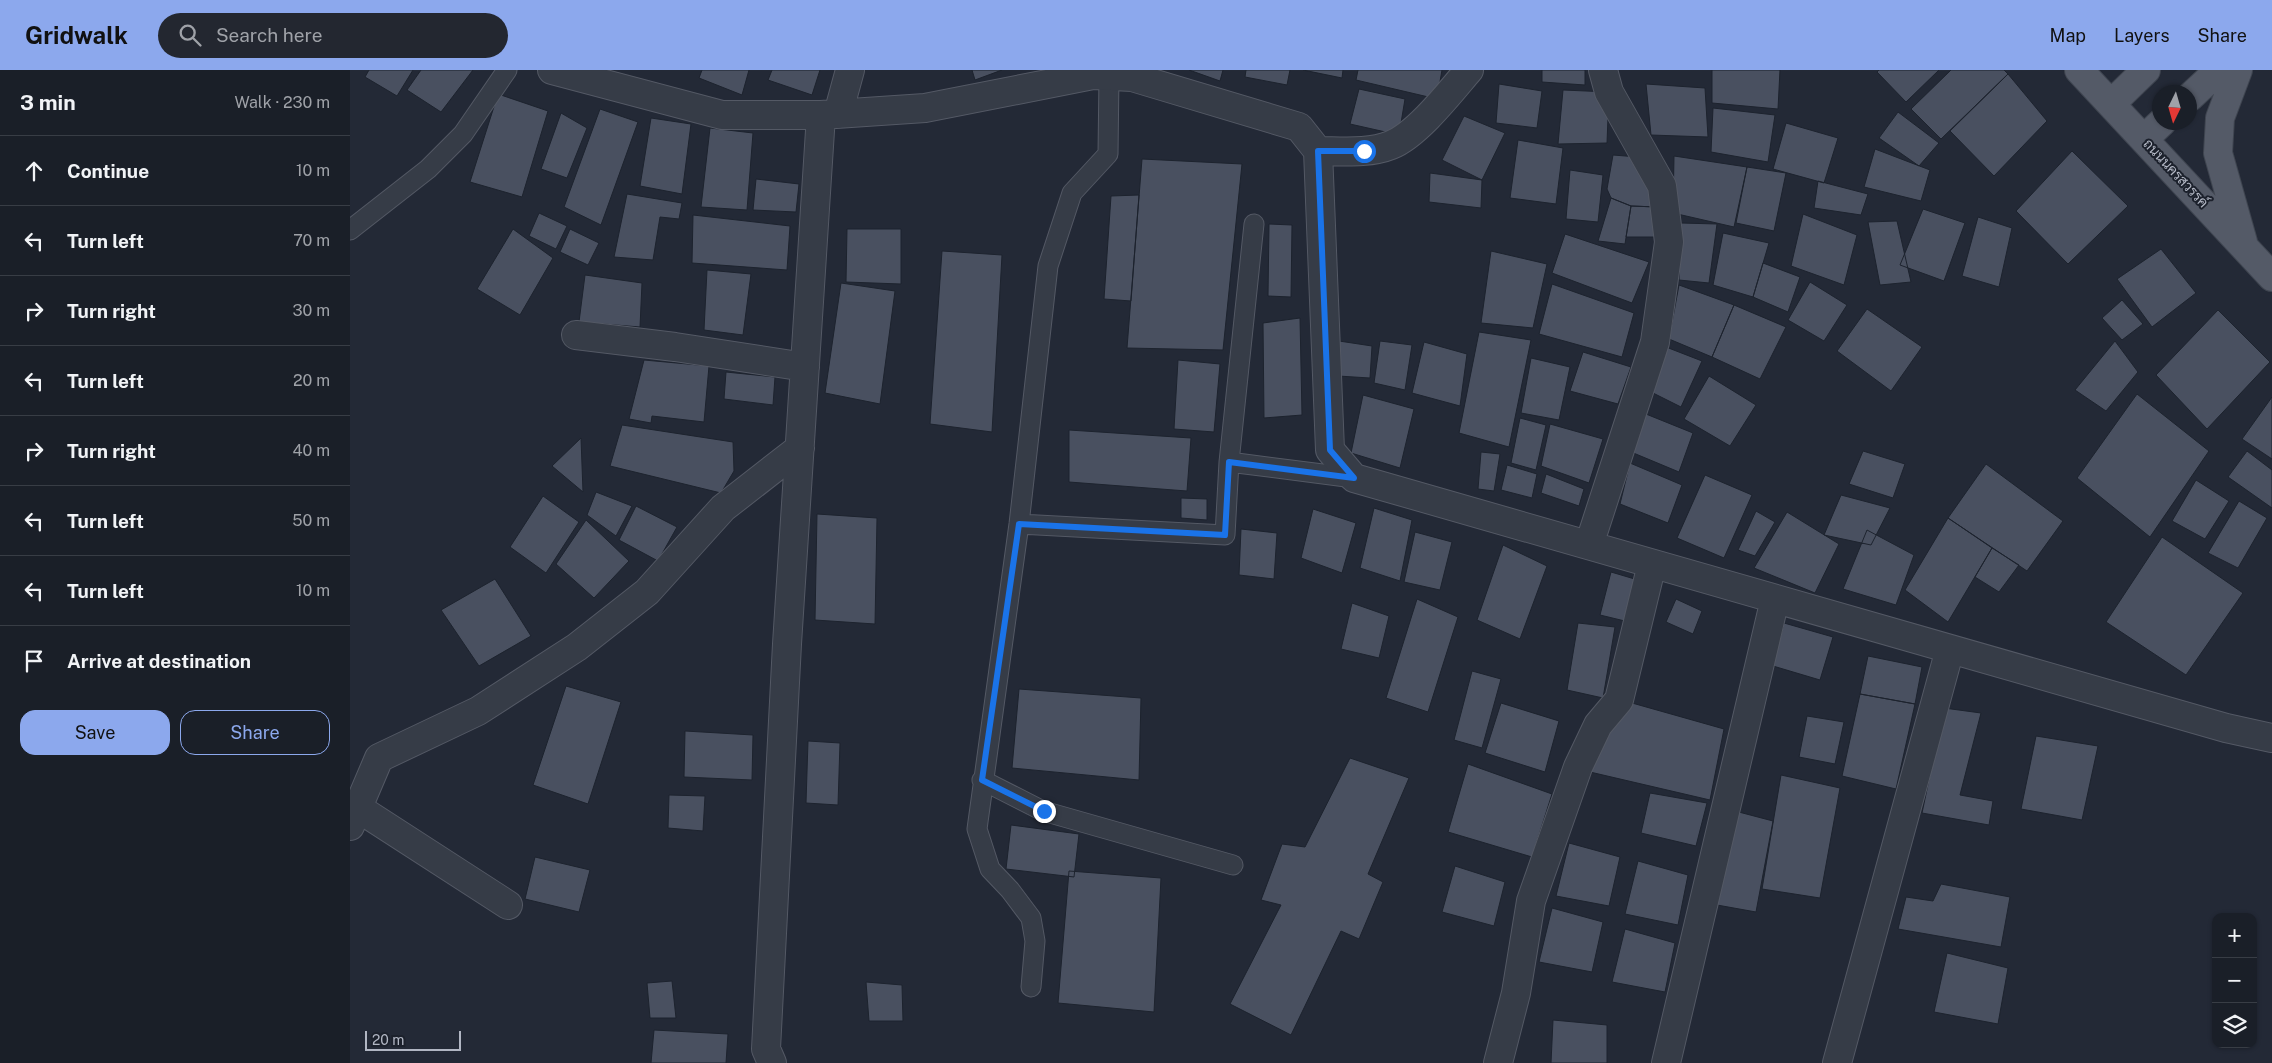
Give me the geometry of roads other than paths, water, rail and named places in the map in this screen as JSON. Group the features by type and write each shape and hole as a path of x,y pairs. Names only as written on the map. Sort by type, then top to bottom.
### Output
{"main road":[{"name":"ถนนนครสวรรค์","path":"2079,70 2111,104 2153,131 2272,277"},
{"path":"2111,104 2146,70"},
{"path":"2197,90 2219,70"},
{"path":"2238,70 2220,118 2218,153 2244,245"}],"street":[{"path":"552,70 722,115 829,114 925,108 1112,74 1299,127 1318,151 1330,450 1354,478 2226,728 2272,738"},
{"path":"772,1063 766,1050 805,367 829,114 850,70"},
{"path":"1318,151 1364,151 1392,145 1417,128 1469,70"},
{"path":"1589,545 1655,342 1669,242 1662,186 1609,92 1603,70"},
{"path":"576,335 675,346 805,367"},
{"path":"508,905 354,817 378,758 478,711 577,647 647,592 723,508 800,448"},
{"path":"1498,1063 1516,993 1531,901 1578,768 1598,726 1619,700 1652,564"},
{"path":"1666,1063 1775,599"},
{"path":"1837,1063 1950,649"}],"lane":[{"path":"350,230 428,169 463,134 507,70"},
{"path":"1031,987 1035,941 1031,918 1020,901 990,869 977,829 982,780 1019,524 1048,266 1072,193 1108,154 1112,74"},
{"path":"1019,524 1225,535 1229,462 1254,224"},
{"path":"1229,462 1354,478"},
{"path":"982,780 1044,811 1233,864"}]}
